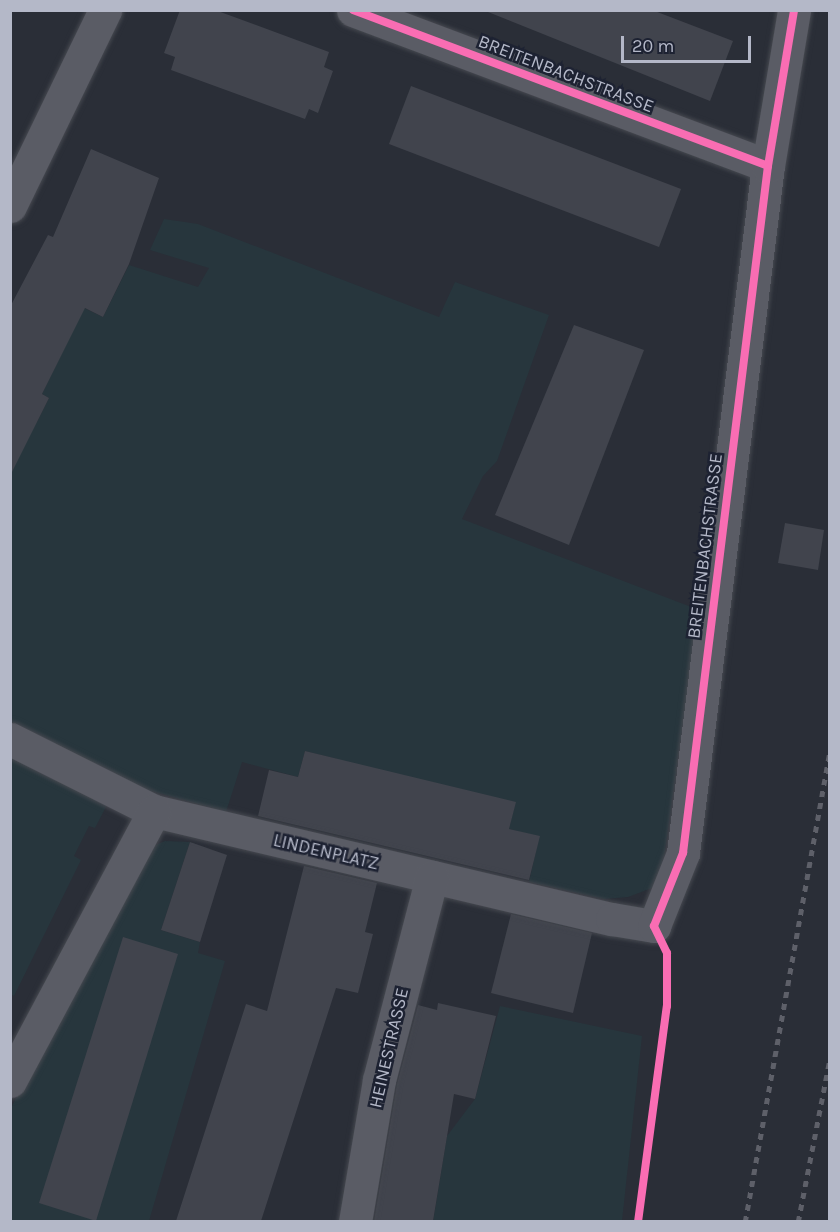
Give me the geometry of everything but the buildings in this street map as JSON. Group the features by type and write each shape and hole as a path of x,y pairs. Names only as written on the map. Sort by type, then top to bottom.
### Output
{"street":[{"path":"10,206 105,10"},
{"name":"BREITENBACHSTRASSE","path":"353,10 768,166"},
{"name":"BREITENBACHSTRASSE","path":"654,926 683,853 768,166 794,10"},
{"name":"LINDENPLATZ","path":"10,739 154,811 432,877 654,926"},
{"path":"10,1081 154,811"},
{"name":"HEINESTRASSE","path":"355,1221 379,1080 432,877"}],"shaded area":[{"path":"164,219 198,224 439,317 455,282 549,315 497,461 483,476 462,519 699,610 662,872 652,888 628,897 604,899 529,882 539,837 509,829 515,803 393,773 331,785 337,759 305,751 298,777 242,762 226,812 141,788 11,722 11,426 37,422 49,398 42,394 84,308 103,317 129,265 198,287 209,268 150,250"},
{"path":"10,755 108,803 95,828 89,826 74,856 81,860 14,996 10,994"},
{"path":"165,841 190,842 161,930 200,942 198,953 225,961 149,1221 11,1221 10,1110 141,851"},
{"path":"500,1006 642,1036 622,1221 433,1222 447,1136 475,1099"}],"railway":[{"path":"745,1222 830,751"},
{"path":"798,1222 830,1058"}],"cycle path":[{"path":"353,10 768,166"},
{"path":"638,1222 667,1006 667,953 654,926 683,853 768,166 794,10"}]}
